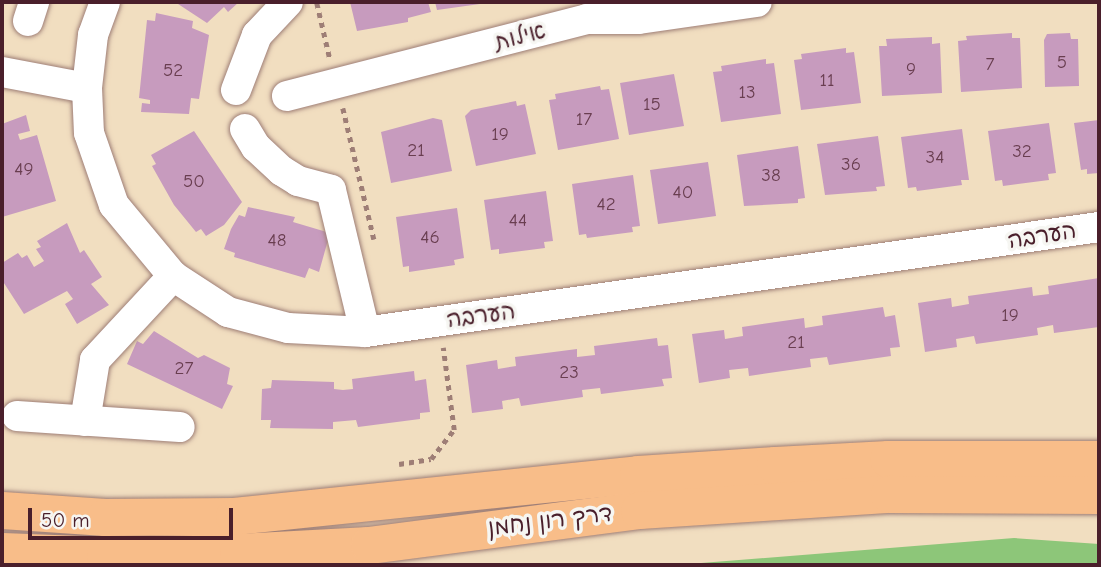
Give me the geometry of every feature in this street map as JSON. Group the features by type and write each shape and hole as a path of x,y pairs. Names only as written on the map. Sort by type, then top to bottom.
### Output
{"main road":[{"name":"דרך רון נחמן","path":"2,510 105,517 234,516 761,466 915,458 1099,460"},
{"name":"דרך רון נחמן","path":"2,551 111,560 369,545 639,510 877,495 1099,495"}],"street":[{"name":"הערבה","path":"105,2 93,35 87,88 89,133 114,205 173,276 228,312 288,328 365,332 1099,227"},
{"path":"236,90 257,35 282,13 288,2"},
{"name":"אילות","path":"287,96 587,19 639,19 757,2"},
{"path":"2,72 87,88"},
{"path":"245,128 256,147 282,171 298,181 331,190 365,332"},
{"path":"85,421 95,360 173,276"},
{"path":"17,416 180,427"}],"path":[{"path":"317,2 337,85"},
{"path":"351,139 364,189"},
{"path":"400,473 399,464 431,459 454,430 442,342"}],"green space":[{"path":"1014,538 1099,544 1099,565 676,565"}],"building":[{"path":"175,2 239,2 228,12 224,7 207,23"},
{"path":"350,2 428,2 431,12 408,18 408,22 357,31"},
{"path":"435,2 487,2 487,3 437,10"},
{"path":"156,13 193,21 192,28 209,35 199,99 191,98 189,114 141,112 142,103 150,104 150,100 139,98 147,20 155,21"},
{"path":"1012,33 1012,38 1020,38 1022,88 961,92 958,41 967,40 966,36"},
{"path":"1070,33 1071,39 1078,39 1079,86 1045,87 1044,40 1047,34"},
{"path":"932,37 932,44 940,43 942,93 882,96 879,46 887,46 886,39"},
{"path":"846,48 846,53 854,52 861,103 801,110 794,60 802,59 801,54"},
{"path":"766,59 766,64 774,63 781,114 721,122 713,72 722,71 721,66"},
{"path":"674,74 684,126 629,135 620,83"},
{"path":"600,86 601,90 609,89 619,139 558,150 549,100 556,99 555,94"},
{"path":"516,101 517,106 525,104 536,154 476,166 465,116 471,110"},
{"path":"26,115 30,131 18,134 20,140 37,135 56,201 2,217 2,124"},
{"path":"433,118 442,120 452,171 391,183 381,132"},
{"path":"1099,120 1099,173 1087,174 1087,169 1081,170 1074,123"},
{"path":"1049,123 1056,173 1048,174 1049,180 1003,186 1002,180 995,181 988,131"},
{"path":"962,129 969,180 961,180 962,185 917,191 916,187 908,188 901,137"},
{"path":"194,131 242,202 224,225 206,236 201,229 196,232 174,205 152,166 156,164 151,155"},
{"path":"878,136 885,186 876,187 877,191 825,195 817,144"},
{"path":"798,146 805,198 798,199 798,203 744,206 737,155"},
{"path":"708,162 716,216 658,224 650,170"},
{"path":"633,175 640,226 632,227 633,232 587,238 586,234 579,235 572,184"},
{"path":"546,191 553,241 544,242 545,248 499,254 499,249 491,250 484,200"},
{"path":"248,207 295,217 293,222 330,233 319,272 309,268 305,278 234,257 235,253 224,249 239,215 245,217"},
{"path":"457,208 464,258 454,260 455,265 409,272 409,266 403,267 396,217"},
{"path":"67,223 80,253 84,250 102,277 91,284 109,305 77,324 65,304 73,299 67,291 24,314 2,280 2,263 18,253 22,258 27,255 34,267 44,261 36,249 41,247 37,241"},
{"path":"1099,278 1099,327 1054,333 1053,325 1037,328 1038,335 976,344 974,336 956,339 957,347 925,352 918,303 951,298 952,307 969,304 968,296 1032,287 1033,296 1049,294 1048,286"},
{"path":"883,307 885,317 895,315 900,347 890,348 891,356 829,365 827,357 810,359 811,367 749,376 748,368 729,370 730,378 699,383 692,334 724,330 725,339 743,336 742,327 804,318 805,328 823,325 822,316"},
{"path":"154,331 198,358 204,355 230,368 227,384 233,386 222,409 127,364 137,341 143,344"},
{"path":"657,338 658,346 668,345 672,378 662,379 664,386 601,394 600,388 582,390 583,397 521,406 519,398 502,401 503,409 472,413 466,365 497,360 498,369 516,366 515,357 577,349 577,357 595,355 594,346"},
{"path":"414,371 415,381 426,379 430,412 420,413 420,419 358,427 356,420 333,422 333,429 270,428 271,420 261,420 262,389 271,388 272,380 334,382 334,389 343,390 353,389 352,379"}]}
